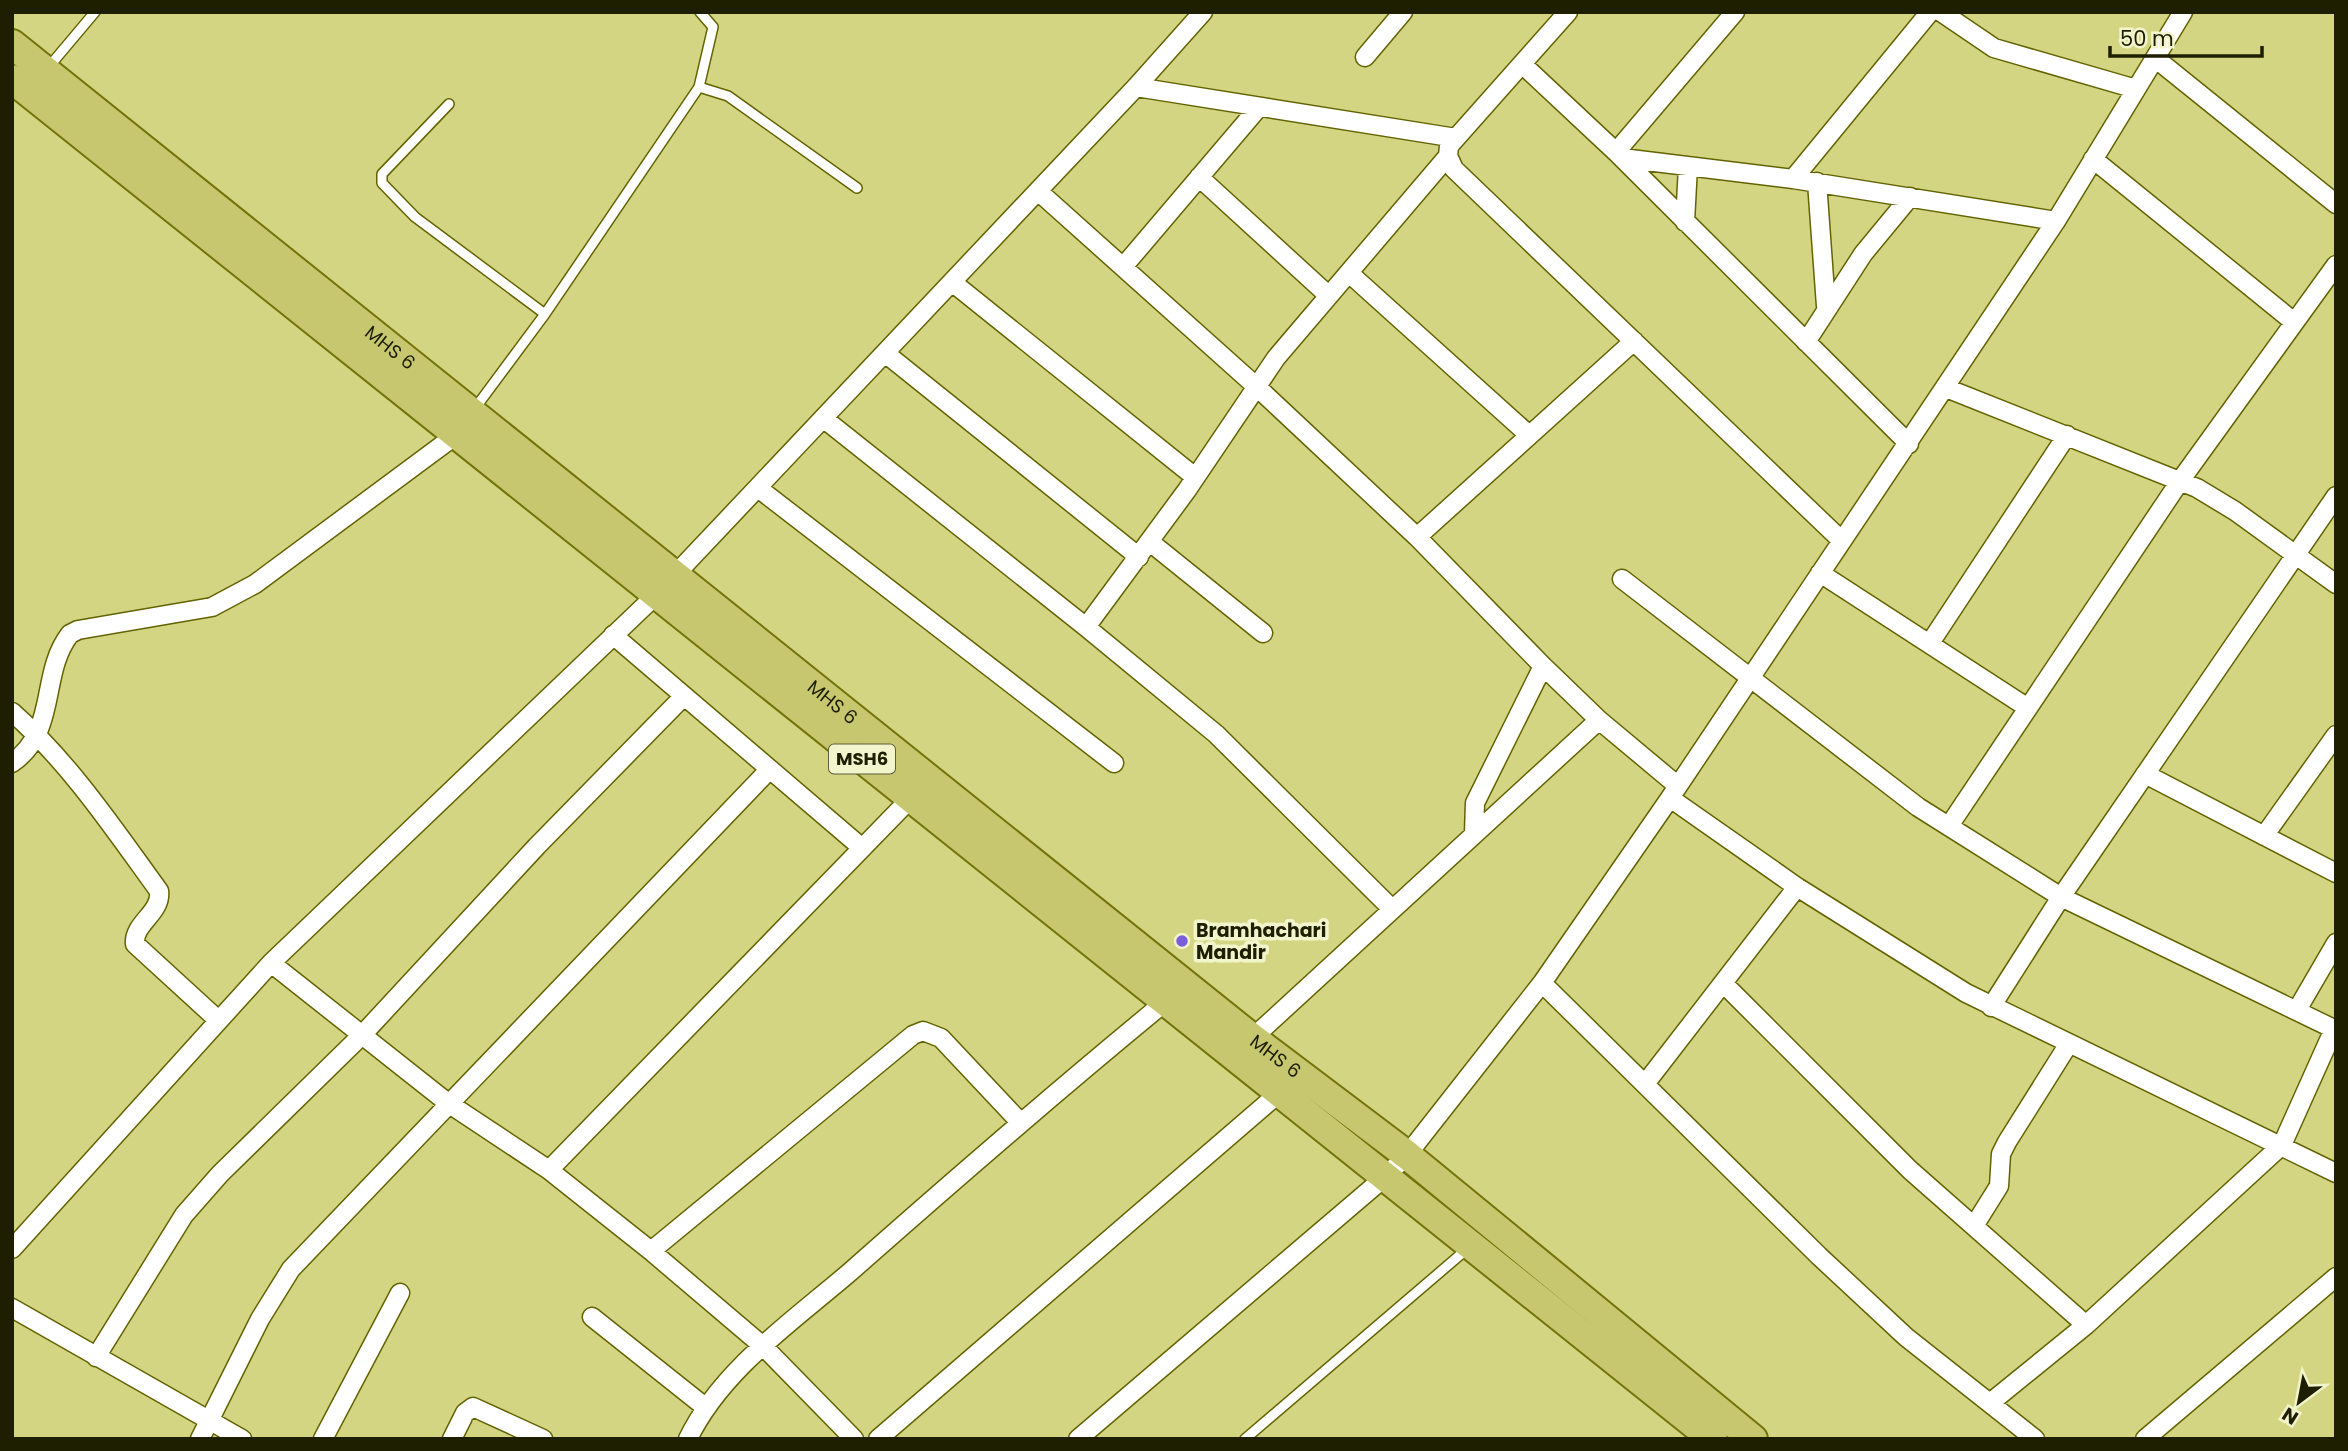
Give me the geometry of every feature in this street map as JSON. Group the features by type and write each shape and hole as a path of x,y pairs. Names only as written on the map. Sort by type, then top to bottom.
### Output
{"main road":[{"path":"12,44 29,80"},
{"name":"MSH6","path":"29,80 465,423 656,595 1165,1002 1243,1047 1279,1093 1713,1439"},
{"name":"MHS 6","path":"465,423 676,573 1243,1047 1407,1155 1753,1439"}],"street":[{"path":"12,1249 271,963 656,595 1136,87 1203,12"},
{"path":"1365,57 1404,12"},
{"path":"1086,627 1144,550 1258,388 1276,358 1448,156 1450,146 1456,138 1568,12"},
{"path":"1619,155 1735,12"},
{"path":"1793,179 1930,12"},
{"path":"1941,12 1994,48 2136,89"},
{"path":"1079,1439 1385,1177 1407,1155 1542,983 1946,388 2056,220 2183,12"},
{"path":"2155,58 2336,204"},
{"path":"1522,64 1619,155 1909,444"},
{"path":"1136,87 1456,138"},
{"path":"1123,267 1259,107"},
{"path":"1619,155 2056,220"},
{"path":"1448,156 1454,169 1842,541"},
{"path":"2093,159 2294,322"},
{"path":"1685,222 1688,166"},
{"path":"1199,177 1329,296"},
{"path":"1816,183 1826,306"},
{"path":"1038,191 1258,388 1417,537 1543,666 1674,792 1797,887 1991,1007 2336,1172"},
{"path":"1806,342 1826,306 1863,254 1910,197"},
{"path":"1949,826 2180,481 2336,265"},
{"path":"1349,273 1529,435"},
{"path":"952,282 1195,477"},
{"path":"1417,537 1633,341"},
{"path":"884,353 1144,550 1263,633"},
{"path":"1946,388 2180,481 2235,511 2336,584"},
{"path":"822,418 1086,627 1216,734 1391,908"},
{"path":"12,762 29,750 38,735 60,652 70,634 220,604 255,584 465,423"},
{"path":"1930,643 2067,435"},
{"path":"758,488 1114,763"},
{"path":"1991,1007 2061,897 2336,496"},
{"path":"1820,573 2028,708"},
{"path":"1622,579 1875,776 2061,897 2335,1030 2282,1145 2086,1325 1990,1403"},
{"path":"613,635 861,847"},
{"path":"1474,832 1475,803 1543,666"},
{"path":"96,1357 184,1215 220,1174 363,1034 537,846 684,696"},
{"path":"12,712 38,735 107,818 159,891 159,902 136,933 135,944 218,1020"},
{"path":"1243,1047 1391,908 1599,720"},
{"path":"2264,836 2336,734"},
{"path":"200,1439 260,1319 291,1269 770,769"},
{"path":"2145,774 2336,873"},
{"path":"549,1170 911,798"},
{"path":"1644,1084 1797,887"},
{"path":"2297,1010 2336,943"},
{"path":"271,963 448,1103 549,1170 651,1251 764,1348 854,1439"},
{"path":"1542,983 1906,1337 2035,1439"},
{"path":"1723,983 1910,1170 2086,1325"},
{"path":"688,1439 705,1407 764,1348 1020,1122 1165,1002"},
{"path":"651,1251 913,1035 923,1031 941,1038 1020,1122"},
{"path":"1974,1226 1999,1186 2001,1154 2007,1142 2068,1045"},
{"path":"878,1439 1279,1093"},
{"path":"2145,1439 2336,1277"},
{"path":"323,1439 400,1293"},
{"path":"13,1312 242,1439"},
{"path":"592,1317 705,1407"},
{"path":"452,1439 465,1413 473,1407 543,1439"}],"lane":[{"path":"29,80 95,12"},
{"path":"465,423 545,314 699,87 713,27 700,12"},
{"path":"699,87 728,96 857,188"},
{"path":"449,104 382,174 382,183 415,217 545,314"},
{"path":"1245,1439 1471,1245"}],"place":[{"name":"Bramhachari Mandir","path":"1182,941"}]}
